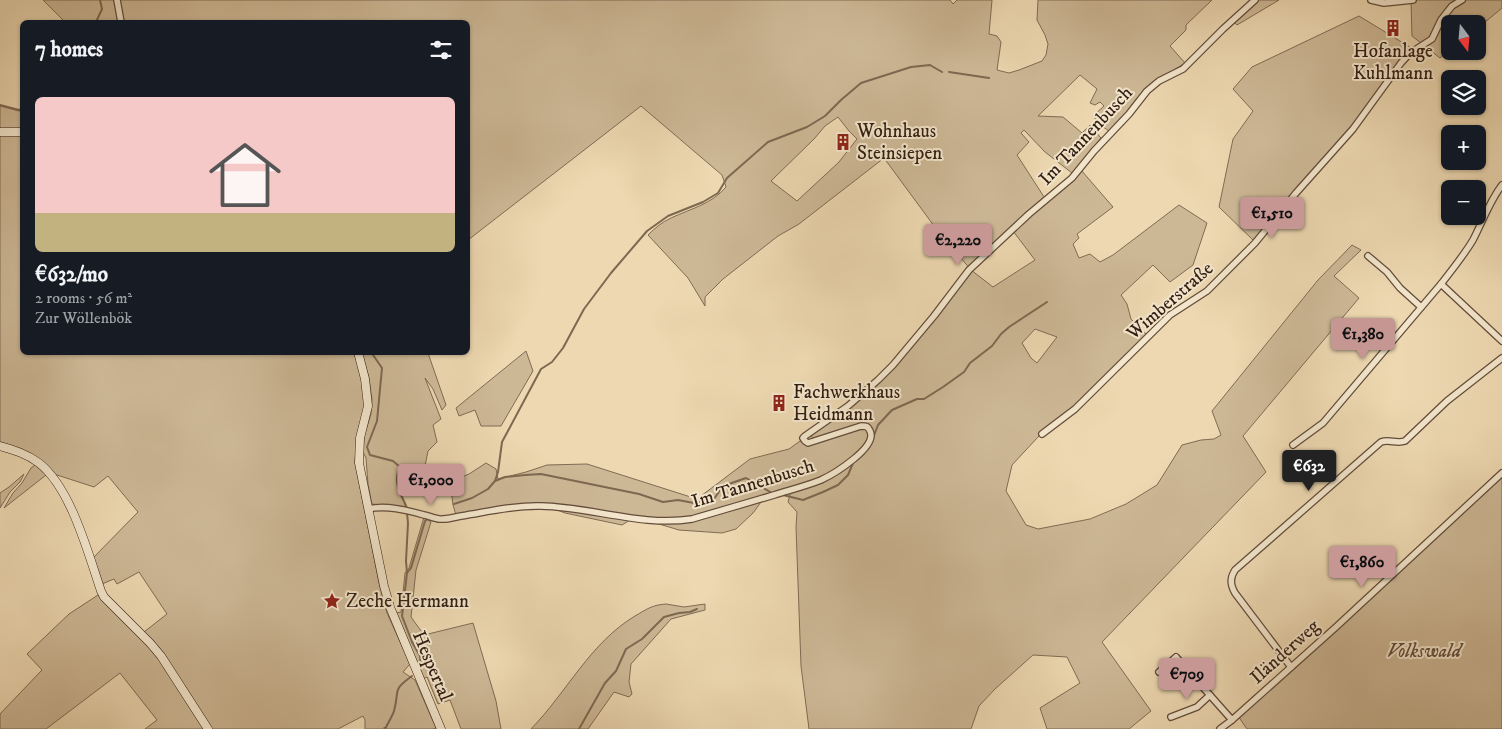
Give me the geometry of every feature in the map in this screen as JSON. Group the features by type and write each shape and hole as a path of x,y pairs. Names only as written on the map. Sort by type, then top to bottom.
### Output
{"main road":[{"path":"0,132 20,132"},
{"name":"Hespertal","path":"359,355 368,395 368,406 359,449 361,476 384,586 390,607 440,729"},
{"path":"0,446 26,455 40,464 50,474 70,509 104,597 161,656 208,729"}],"street":[{"path":"117,0 121,20"},
{"name":"Im Tannenbusch","path":"368,509 388,508 442,520 520,507 542,506 650,520 682,521 800,487 831,475 858,456 868,445 871,434 870,429 866,426 861,426 808,443 805,441 805,436 848,406 878,380 934,316 968,270 1029,214 1072,178 1094,150 1158,81 1183,69 1222,29 1255,0"},
{"path":"1371,0 1384,3 1413,0"},
{"name":"Wimberstraße","path":"1042,434 1075,409 1170,315 1208,291 1255,242 1353,129 1401,63 1432,39 1441,20 1452,6 1462,0"},
{"path":"1293,445 1323,423 1441,284 1473,239 1494,195 1502,185"},
{"path":"1368,256 1387,272 1400,288 1421,307"},
{"path":"1441,284 1502,341"},
{"path":"1291,667 1235,593 1231,576 1235,570 1382,442 1386,440 1405,441 1447,401 1502,358"},
{"name":"Iländerweg","path":"1220,729 1291,667 1502,473"},
{"path":"1159,672 1176,656 1232,720"},
{"path":"1171,717 1197,707 1210,695"}],"green space":[{"path":"43,0 950,0 953,4 957,0 992,0 989,34 997,36 1001,42 997,70 1009,73 1042,61 1046,55 1048,44 1037,20 1038,0 1212,0 1186,25 1186,30 1170,46 1185,63 1153,83 1137,98 1109,131 1098,122 1094,115 1104,106 1100,102 1095,105 1090,103 1097,89 1080,75 1038,116 1063,117 1082,133 1090,125 1101,138 1072,173 1045,152 1024,130 1021,133 1029,142 1017,155 1046,200 1081,170 1113,207 1077,234 1079,238 1073,244 1079,258 1090,254 1100,262 1113,255 1179,205 1207,223 1193,265 1170,282 1153,265 1121,295 1127,304 1131,319 1147,335 1074,407 1039,436 1012,465 1006,491 1026,525 1038,529 1090,519 1126,504 1157,485 1182,445 1214,439 1221,435 1212,411 1318,280 1352,245 1361,250 1334,276 1359,298 1243,436 1266,472 1102,642 1151,711 1129,729 1047,729 1040,708 1080,683 1067,657 1033,655 979,706 971,729 809,729 801,666 797,512 788,502 791,491 829,477 869,446 874,433 872,428 867,425 814,440 811,436 874,386 971,270 937,230 884,158 799,224 778,236 723,279 705,297 705,306 688,278 648,235 659,225 714,198 726,187 722,175 641,106 470,238 470,20 63,20","holes":["838,117 857,139 839,162 797,201 771,181 825,126","1013,231 1035,260 993,287 971,270","1035,329 1057,337 1037,363 1031,358 1022,343"]},
{"path":"1256,0 1279,0 1237,25 1233,21"},
{"path":"1411,0 1502,0 1502,8 1486,21 1486,15 1441,15 1440,58 1412,36"},
{"path":"1359,16 1413,49 1352,128 1254,241 1219,207 1233,139 1253,111 1233,89 1252,67"},
{"path":"0,106 20,111 20,129 0,130"},
{"path":"0,132 20,132 20,355 355,355 365,396 364,415 358,431 355,462 379,583 387,613 410,664 403,672 415,680 436,728 386,729 384,727 384,729 365,729 363,716 338,729 145,729 157,720 120,673 46,729 0,729 0,714 42,670 27,654 69,614 98,595 105,603 144,632 167,614 139,572 117,584 114,579 102,584 93,558 138,512 108,476 94,487 54,474 40,461 22,449 0,442"},
{"path":"526,351 533,371 501,426 481,426 475,410 459,416 456,408"},
{"path":"363,355 429,355 446,405 442,410 433,389 425,378 441,419 433,425 437,442 428,451 422,481 399,489 406,508 372,504 366,458 363,452 364,437 371,414 372,400 369,378"},
{"path":"862,427 868,430 869,436 857,455 831,474 761,502 753,513 736,529 722,533 679,530 649,521 630,520 622,525 565,513 540,503 456,515 453,505 450,482 469,474 486,463 496,469 498,479 547,465 587,464 697,499 750,459 789,449 800,441 807,444"},
{"path":"35,465 46,475 4,508 31,468"},
{"path":"24,474 20,482 10,492 0,508 0,493"},
{"name":"Volkswald","path":"1502,474 1502,729 1247,729 1238,716"},
{"path":"424,517 431,522 416,570 411,617 424,635 473,623 496,701 501,729 461,729 450,700 438,704 427,677 423,679 396,613 401,612 405,573 409,568"},
{"path":"666,604 684,607 705,604 705,610 671,619 631,664 629,682 632,694 629,697 614,692 588,729 531,729 592,654 619,627 653,606"}],"waterway":[{"path":"97,20 102,9 100,0"},
{"path":"495,481 502,442 541,369 552,362 563,348 584,309 611,273 647,231 668,216 703,202 718,193 727,178 768,142 807,127 825,116 861,83 911,67 930,65 942,72"},
{"path":"949,72 989,78"},
{"path":"0,105 20,110"},
{"path":"873,438 878,425 892,410 917,399 924,399 943,387 964,372 970,363 992,346 1009,327 1047,302"},
{"path":"373,355 382,368 377,421 367,447 370,455 393,461 400,467 397,483 407,508"},
{"path":"783,495 803,500 823,492 838,485 848,475 853,463"},
{"path":"454,504 472,498 488,489 495,481 505,477 541,474 639,494 663,502 678,500 694,503 714,499 723,486 746,478 772,493"},
{"path":"407,513 407,573 402,616 412,642 420,656 421,668"},
{"path":"407,573 411,568 425,521 428,519 439,522"},
{"path":"579,729 605,683 616,671 626,649 642,639 664,617 697,609"},
{"path":"385,729 394,711 397,691 412,676"}],"place":[{"name":"Hofanlage Kuhlmann","path":"1393,28"},
{"name":"Wohnhaus Steinsiepen","path":"843,142"},
{"name":"Fachwerkhaus Heidmann","path":"779,403"},
{"name":"Zeche Hermann","path":"332,601"}]}
